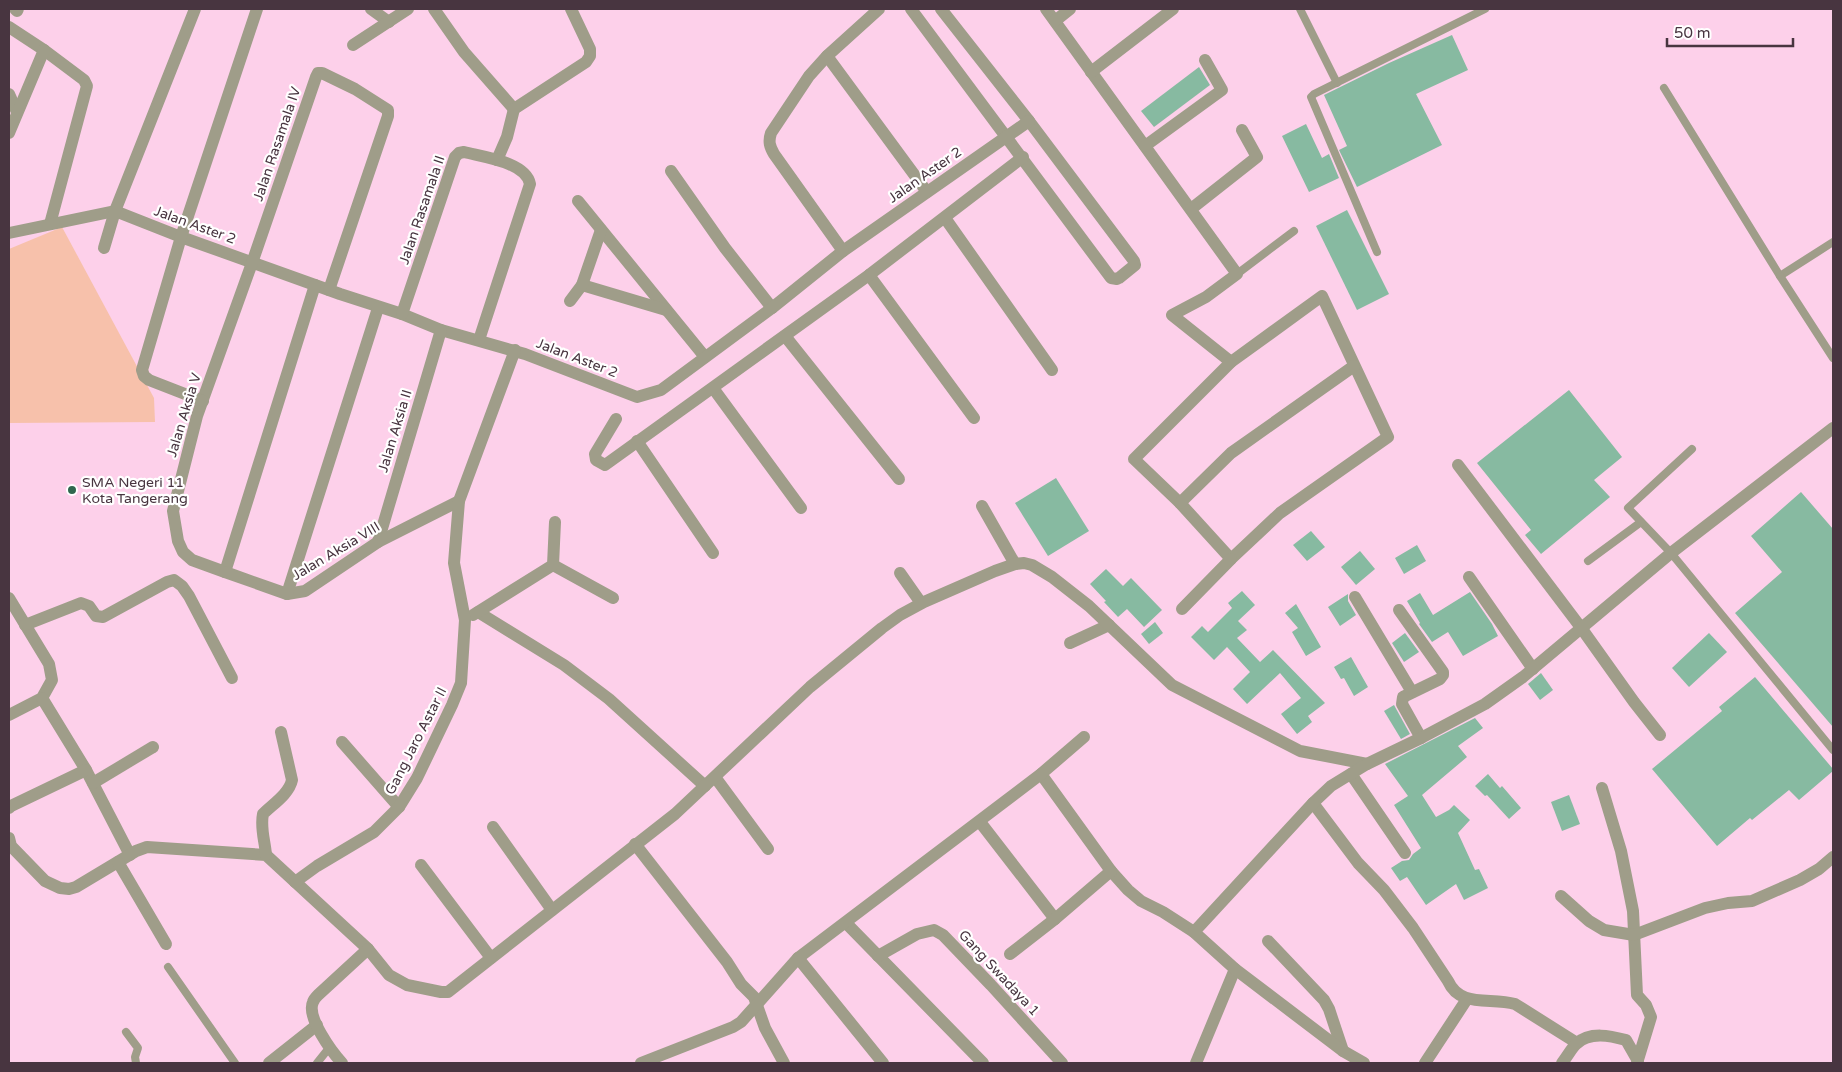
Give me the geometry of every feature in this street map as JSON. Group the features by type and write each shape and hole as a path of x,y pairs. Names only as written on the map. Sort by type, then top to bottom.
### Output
{"street":[{"path":"104,248 115,211 195,9"},
{"path":"203,401 149,380 144,376 142,370 181,237 257,9"},
{"path":"371,9 389,22"},
{"path":"353,45 408,9"},
{"path":"434,9 464,52 514,109"},
{"path":"497,160 507,137 514,109 586,62 590,56 590,49 571,9"},
{"path":"842,251 774,154 770,145 771,133 809,76 827,56 879,9"},
{"path":"911,9 1111,278 1117,280 1135,265 1134,261 1029,121 941,9"},
{"path":"1046,9 1237,274 1206,297 1172,315 1231,362"},
{"path":"1055,21 1070,9"},
{"path":"1091,72 1173,9"},
{"path":"9,27 84,80 87,86 50,224"},
{"path":"9,133 44,50"},
{"path":"827,56 927,192"},
{"path":"1145,146 1222,90 1205,60"},
{"name":"Jalan Rasamala IV","path":"252,263 318,73 322,73 355,89 388,110 388,116 329,290"},
{"path":"9,94 17,112"},
{"name":"Jalan Aster 2","path":"115,211 181,237 378,308 402,314 441,330 514,350 637,397 661,390 772,308 842,251 1029,121"},
{"path":"1191,209 1257,156 1242,130"},
{"name":"Jalan Rasamala II","path":"402,314 455,157 459,153 464,152 497,160 524,171 529,177 530,184 479,340"},
{"path":"616,418 595,454 596,460 601,464 605,465 786,336 1023,158"},
{"path":"671,171 772,308"},
{"path":"578,201 705,357"},
{"path":"9,233 115,211"},
{"path":"945,218 1052,370"},
{"path":"570,301 582,285 601,230"},
{"name":"Jalan Aksia V","path":"226,567 192,560 183,552 178,541 173,511 196,416 252,263"},
{"path":"869,275 974,418"},
{"path":"226,567 315,285"},
{"path":"582,285 666,310"},
{"path":"1182,609 1280,512 1388,437 1322,296 1231,362 1134,459 1180,503 1231,560"},
{"path":"287,594 378,308"},
{"name":"Jalan Aksia II","path":"378,542 441,330"},
{"path":"786,336 899,479"},
{"name":"Gang Jaro Astar II","path":"295,882 309,871 374,832 399,807 417,778 461,682 465,620 454,562 459,501 514,350"},
{"path":"1180,503 1231,454 1354,366"},
{"path":"713,388 801,508"},
{"path":"1194,932 1331,786 1367,764 1485,704 1534,669 1672,553 1833,428"},
{"path":"637,441 713,553"},
{"path":"1458,465 1660,735"},
{"name":"Jalan Aksia VIII","path":"226,567 287,594 305,591 378,542 459,501"},
{"path":"982,506 1015,564"},
{"path":"552,565 555,522"},
{"path":"9,843 45,881 60,888 68,889 76,887 141,848 266,855 368,949 389,975 407,985 448,992 675,814 831,668 882,628 900,615 921,604 995,571 1024,563 1032,565 1052,577 1090,606 1172,685 1300,751 1367,764"},
{"path":"465,620 552,565"},
{"path":"552,565 613,598"},
{"path":"900,573 921,604"},
{"path":"1469,577 1534,669"},
{"path":"26,625 81,603 88,606 96,616 103,617 174,580 182,586 189,596 232,678"},
{"path":"9,598 49,664 52,680 42,698 9,715"},
{"path":"1355,598 1412,692"},
{"path":"1399,610 1443,672 1440,679 1403,697 1402,704 1421,738"},
{"path":"478,612 564,665 610,698 705,786"},
{"path":"1070,643 1109,625"},
{"path":"42,698 86,770 130,855"},
{"path":"266,855 262,830 263,814 286,792 291,786 292,780 281,732"},
{"path":"641,1063 733,1027 741,1022 755,1000 798,958 980,822 1084,737"},
{"path":"342,742 399,807"},
{"path":"93,783 153,747"},
{"path":"9,808 86,770"},
{"path":"1041,774 1110,872 1141,901 1164,912 1194,932 1235,969 1343,1051 1364,1063"},
{"path":"1351,774 1405,852"},
{"path":"715,777 768,849"},
{"path":"1602,788 1621,851 1633,911 1637,995 1646,1005 1651,1017 1638,1062"},
{"path":"1313,803 1358,863 1384,890 1414,928 1452,990 1460,997 1467,999 1505,1001 1515,1004 1577,1043"},
{"path":"980,822 1055,919"},
{"path":"493,827 552,910"},
{"path":"636,844 755,1000 765,1028 784,1063"},
{"path":"1561,896 1589,922 1604,930 1634,935 1705,908 1728,903 1752,901 1800,880 1819,869 1833,857"},
{"path":"118,862 166,944"},
{"path":"421,865 491,958"},
{"path":"1010,954 1110,872"},
{"path":"846,922 983,1063"},
{"name":"Gang Swadaya 1","path":"878,956 917,934 934,930 942,935 991,985 1062,1063"},
{"path":"1268,941 1324,1000 1329,1009 1343,1051"},
{"path":"342,1063 330,1048 317,1025 312,1014 312,1003 318,995 368,949"},
{"path":"798,958 877,1062"},
{"path":"1196,1063 1235,969"},
{"path":"1425,1063 1467,999"},
{"path":"269,1063 317,1025"},
{"path":"1562,1063 1577,1043 1591,1037 1607,1035 1626,1040 1638,1062"}],"lane":[{"path":"1300,9 1337,84"},
{"path":"1377,252 1311,97 1485,9"},
{"path":"1664,88 1833,358"},
{"path":"1237,274 1294,231"},
{"path":"1780,276 1833,242"},
{"path":"1692,449 1628,508 1672,553 1833,750"},
{"path":"1588,560 1641,522"},
{"path":"168,967 235,1063"},
{"path":"126,1032 138,1048 136,1063"},
{"path":"317,1063 330,1048"}],"shaded area":[{"path":"9,9 1833,9 1833,1063 9,1063"},
{"path":"62,227 154,398 155,422 10,423 9,249"}],"building":[{"path":"1452,35 1468,70 1416,94 1442,145 1357,187 1339,150 1347,146 1324,95"},
{"path":"1199,67 1210,85 1154,127 1141,111"},
{"path":"1306,124 1322,158 1329,154 1339,178 1309,192 1282,136"},
{"path":"1347,210 1389,294 1357,310 1316,226"},
{"path":"1569,390 1622,457 1594,480 1610,497 1541,554 1525,535 1531,530 1477,463"},
{"path":"1056,478 1089,531 1048,556 1015,503"},
{"path":"1801,492 1833,529 1833,727 1735,613 1782,572 1751,536"},
{"path":"1311,531 1325,547 1307,561 1293,545"},
{"path":"1417,545 1426,561 1404,574 1395,558"},
{"path":"1360,551 1375,569 1356,585 1341,567"},
{"path":"1106,569 1123,586 1131,578 1162,610 1144,627 1127,609 1118,617 1090,584"},
{"path":"1242,591 1255,605 1238,621 1247,630 1237,638 1260,662 1273,650 1325,703 1308,716 1312,722 1297,734 1281,714 1301,698 1280,673 1247,704 1233,689 1250,672 1227,647 1214,660 1191,637 1202,626 1208,632 1232,608 1228,603"},
{"path":"1470,592 1498,636 1463,656 1448,632 1432,642 1419,624 1407,601 1420,593 1433,615"},
{"path":"1348,594 1348,601 1356,615 1340,626 1328,607"},
{"path":"1296,604 1321,647 1306,656 1292,632 1298,628 1285,613"},
{"path":"1155,622 1163,633 1149,644 1141,634"},
{"path":"1405,633 1419,652 1404,662 1392,643"},
{"path":"1709,633 1727,652 1689,687 1672,668"},
{"path":"1351,657 1368,687 1354,696 1344,678 1341,679 1334,667"},
{"path":"1541,673 1553,690 1540,700 1528,684"},
{"path":"1755,677 1833,771 1799,800 1789,790 1752,820 1750,818 1717,846 1652,769 1722,711 1719,707"},
{"path":"1394,705 1410,734 1401,739 1384,711"},
{"path":"1475,718 1483,728 1458,746 1467,757 1422,795 1436,817 1454,805 1470,820 1458,833 1475,870 1479,869 1488,888 1464,900 1456,884 1426,905 1407,877 1400,881 1391,868 1402,861 1409,860 1421,848 1394,805 1408,796 1385,764"},
{"path":"1488,774 1500,788 1502,786 1521,808 1509,819 1487,795 1485,796 1475,786"},
{"path":"1569,795 1580,824 1562,831 1551,802"}],"place":[{"name":"SMA Negeri 11 Kota Tangerang","path":"72,490"}]}
